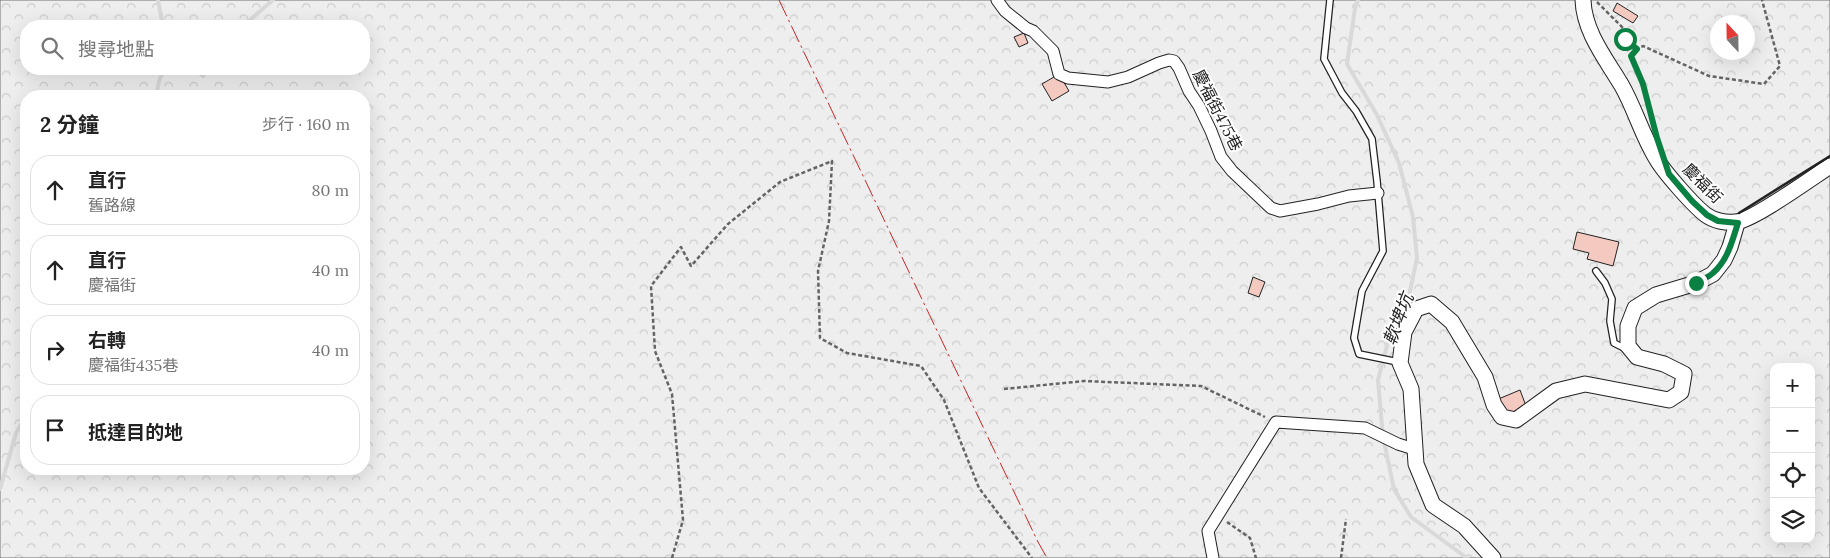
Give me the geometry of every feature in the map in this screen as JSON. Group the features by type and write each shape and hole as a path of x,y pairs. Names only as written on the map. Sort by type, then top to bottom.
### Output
{"street":[{"name":"慶福街475巷","path":"997,0 1005,11 1026,28 1033,31 1053,51 1059,74 1068,78 1108,82 1128,77 1159,63 1169,60 1174,61 1211,130 1221,156 1232,171 1271,208 1280,211 1349,196 1378,193"},
{"name":"慶福街","path":"1583,0 1584,13 1594,39 1623,87 1656,159 1692,201 1707,215 1718,221 1738,223"},
{"path":"1493,558 1464,526 1433,505 1416,464 1411,389 1400,363 1404,332 1416,309 1431,304 1452,322 1486,377 1494,405 1502,417 1516,420 1556,391 1585,384 1669,400 1681,392 1684,374 1664,364 1636,357 1633,353 1628,346 1628,326 1635,308 1656,295 1696,283 1713,274 1724,260 1738,223 1753,216 1830,166"},
{"path":"1213,558 1208,530 1276,422 1365,428 1398,444 1414,449"}],"lane":[{"path":"1330,0 1324,59 1342,93 1356,111 1372,139 1383,251 1362,291 1354,338 1359,354 1400,363"},
{"path":"1596,271 1605,283 1612,299 1610,321 1614,343 1633,353"}],"path":[{"path":"1597,0 1625,30 1625,39 1637,49"},
{"path":"1650,111 1643,84 1631,56 1637,49 1643,46 1709,76 1764,84 1780,66 1762,0"},
{"path":"672,558 683,520 672,394 655,351 651,286 681,247 691,266 728,224 780,182 832,161 829,221 818,271 820,338 847,352 921,366 944,400 979,488 1032,558"},
{"path":"1004,389 1084,380 1201,386 1276,422"},
{"path":"1218,515 1250,538 1256,558"},
{"path":"1341,558 1346,519"}],"green space":[{"path":"0,0 1830,0 1830,558 0,558"}],"building":[{"path":"1617,3 1638,16 1633,23 1613,11"},
{"path":"1024,33 1028,43 1019,47 1014,37"},
{"path":"1059,74 1069,91 1052,101 1042,84"},
{"path":"1577,232 1619,242 1613,266 1587,259 1589,253 1573,249"},
{"path":"1253,277 1265,282 1259,297 1248,293"},
{"path":"1520,390 1526,406 1511,414 1503,413 1496,400"}],"waterway":[{"path":"158,0 162,20"},
{"path":"250,20 273,0"},
{"name":"軟埤坑","path":"1358,0 1355,8 1347,64 1377,115 1399,163 1413,217 1417,258 1409,296 1390,334 1378,380 1383,437 1394,489 1411,517 1467,558"},
{"path":"157,90 162,75"},
{"path":"0,489 16,433 20,426"}],"wall":[{"path":"1739,213 1830,156"}],"power":[{"path":"779,0 1047,558"}],"route":[{"path":"1625,39 1637,49 1631,56 1643,84 1657,138 1669,174 1707,215 1718,221 1738,223 1724,260 1713,274 1696,283"}]}
